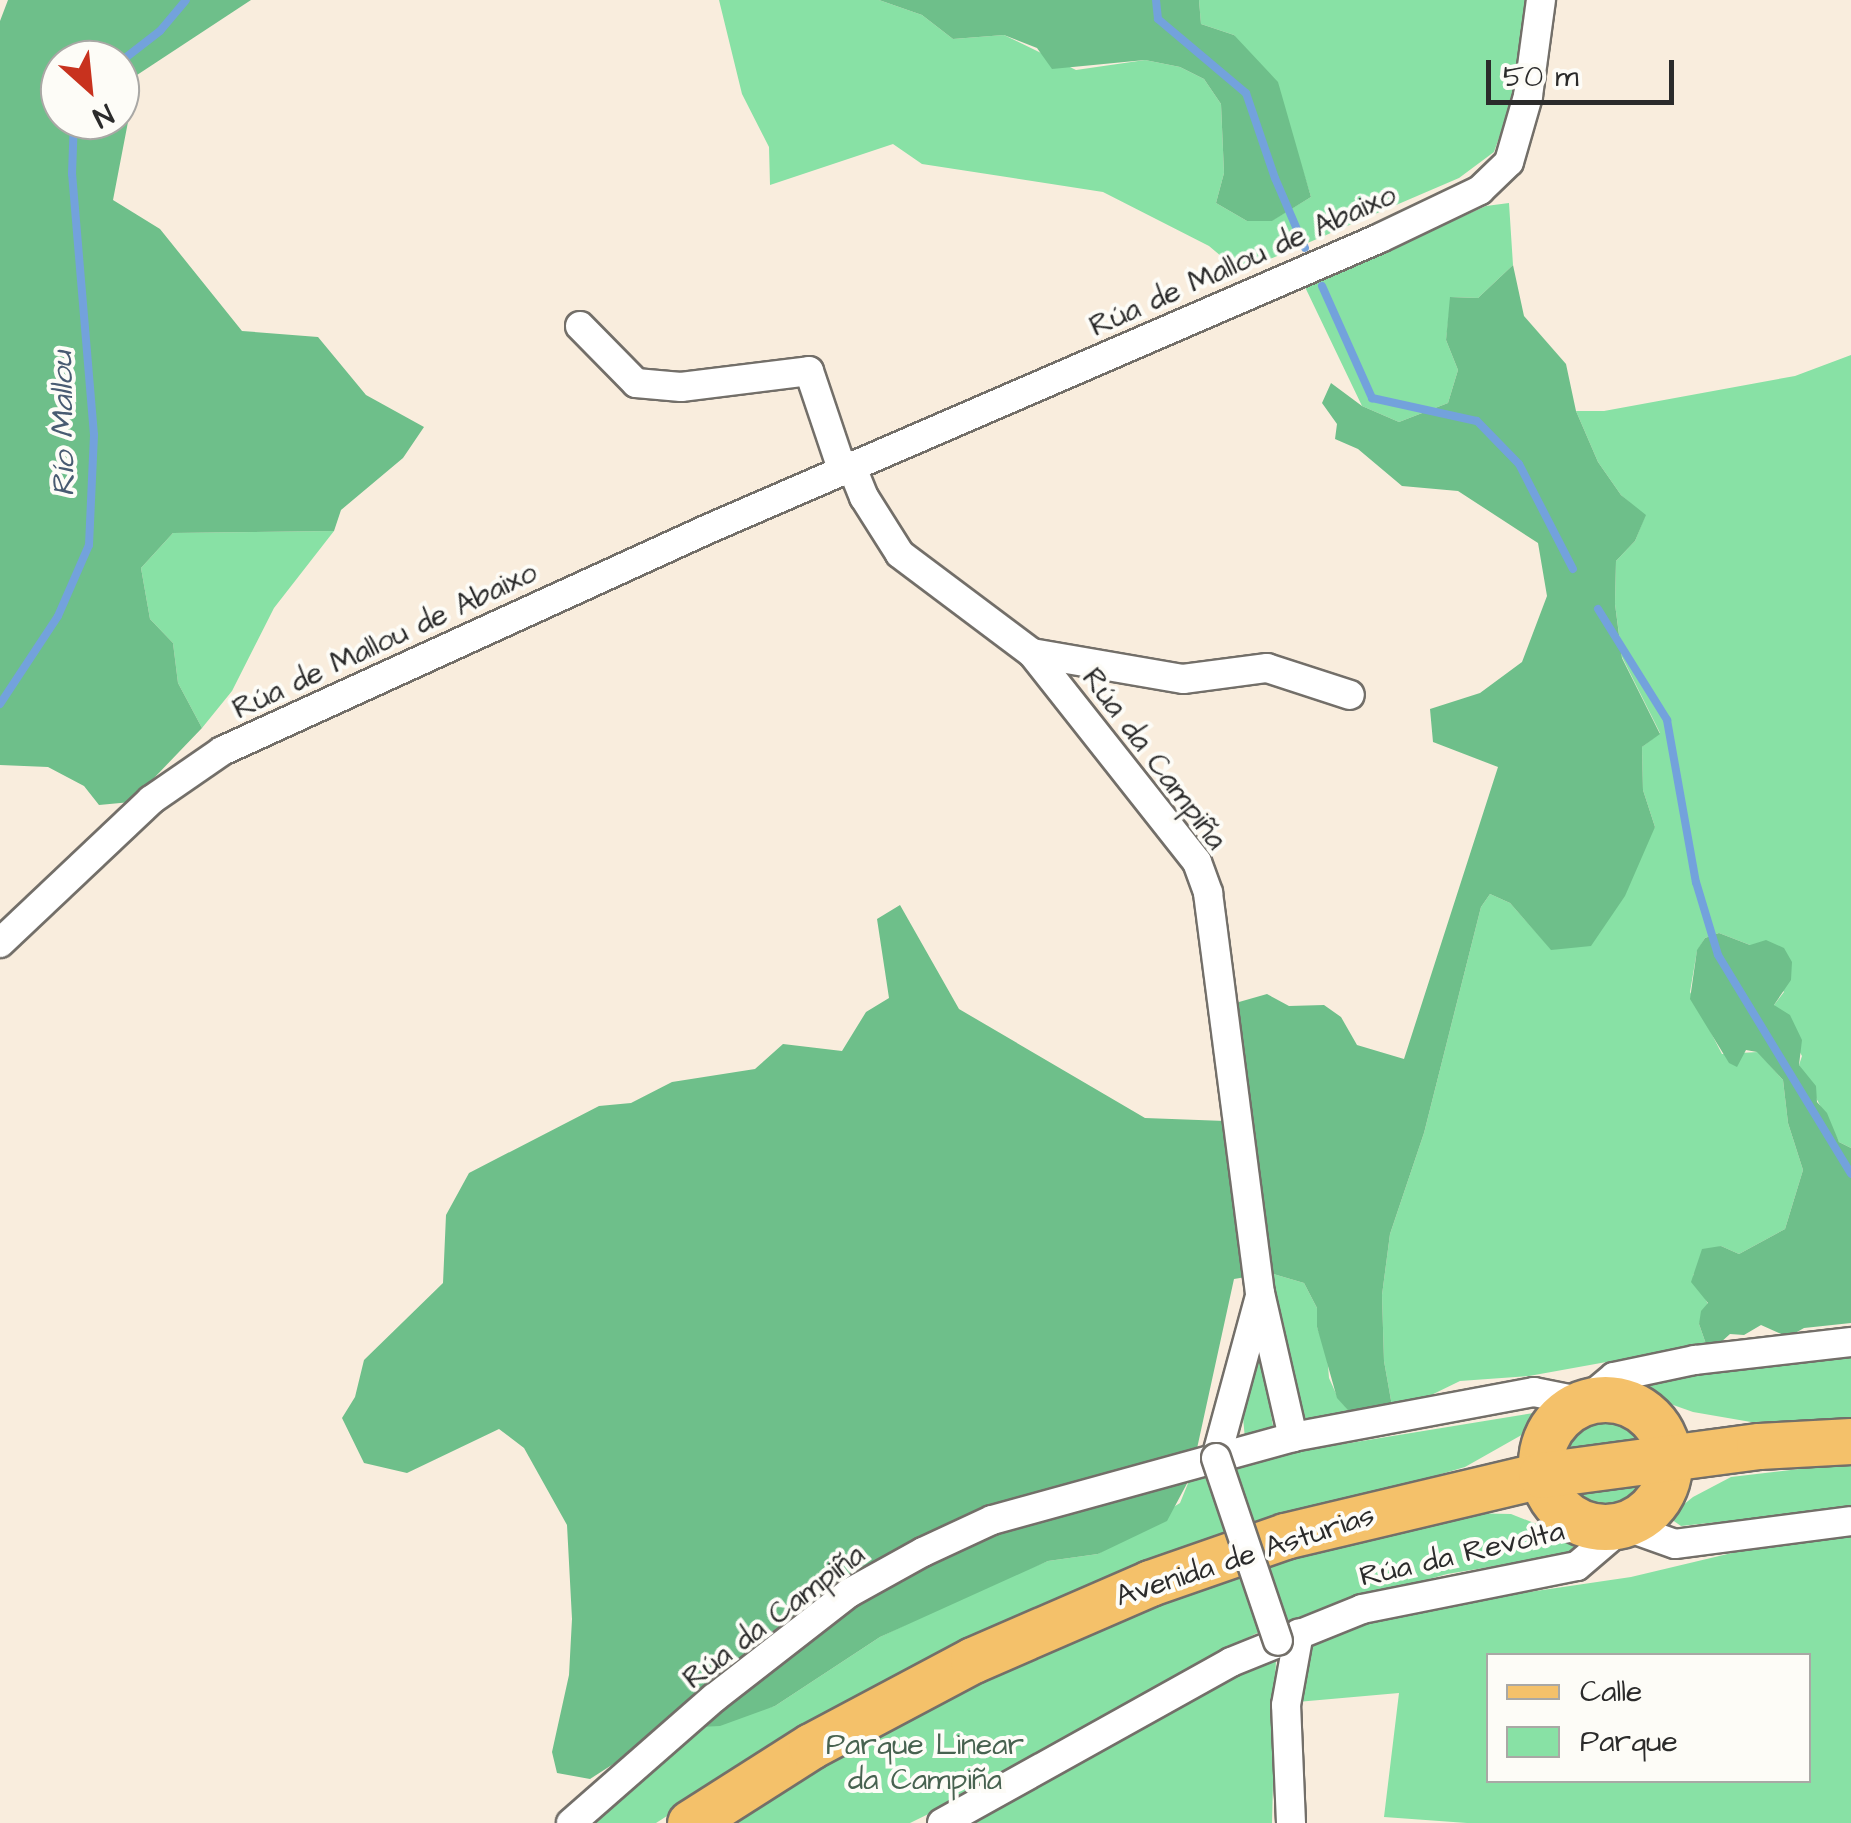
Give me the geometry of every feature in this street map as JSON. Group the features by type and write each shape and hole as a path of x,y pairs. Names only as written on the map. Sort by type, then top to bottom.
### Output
{"main road":[{"path":"1640,1514 1664,1490 1660,1437 1633,1405 1614,1399 1584,1402 1564,1413 1548,1470 1578,1522 1600,1528 1640,1514 1707,1467 1759,1446"},
{"path":"1475,1488 1660,1437 1759,1446 1851,1441"},
{"path":"1475,1488 1548,1470"},
{"name":"Avenida de Asturias","path":"690,1823 884,1705 1066,1618 1285,1536 1475,1488"}],"street":[{"name":"Rúa de Mallou de Abaixo","path":"0,942 151,800 222,751 847,467 1380,238 1480,190 1509,162 1528,96 1541,0"},
{"path":"580,326 636,383 680,387 810,371 847,467"},
{"name":"Rúa da Campiña","path":"847,467 900,554 1032,653 1197,862 1208,893 1260,1293 1293,1438"},
{"path":"1032,653 1183,679 1267,668 1350,695"},
{"name":"Rúa da Campiña","path":"571,1823 714,1698 849,1593 992,1520 1216,1458 1260,1293"},
{"path":"1291,1823 1286,1705 1289,1637 1216,1458 1293,1438 1534,1392 1584,1402 1614,1376 1695,1360 1851,1342"},
{"path":"1640,1514 1675,1544 1851,1521"},
{"name":"Rúa da Revolta","path":"942,1823 1231,1662 1392,1600 1577,1566 1640,1514"}],"green space":[{"path":"8,0 251,0 140,73 140,40 40,40 40,140 125,140 113,200 160,229 242,331 318,337 366,395 424,427 403,458 341,510 334,531 173,533 141,568 150,619 173,643 178,683 202,728 131,802 99,805 84,786 48,767 0,765 0,21"},
{"path":"719,0 879,0 922,15 953,39 1004,35 1076,70 1145,60 1180,67 1204,79 1221,104 1224,173 1216,203 1247,221 1271,221 1311,197 1295,145 1234,35 1201,24 1199,0 1525,0 1518,84 1494,152 1459,178 1240,272 1209,246 1103,192 922,164 893,144 770,185 769,147 742,94"},
{"path":"879,0 1199,0 1201,24 1234,35 1278,82 1311,197 1272,221 1247,221 1216,203 1224,173 1221,104 1204,79 1180,67 1145,60 1052,69 1037,48 1004,35 953,39 922,15"},
{"path":"1509,203 1513,265 1478,298 1451,297 1446,340 1458,370 1448,403 1399,422 1362,406 1305,287 1486,206"},
{"path":"1513,265 1524,316 1566,364 1576,411 1598,462 1621,495 1646,515 1635,541 1616,561 1615,604 1622,658 1660,734 1642,747 1643,790 1655,827 1625,896 1591,946 1551,950 1510,903 1490,894 1481,907 1424,1133 1390,1234 1382,1295 1384,1361 1392,1406 1356,1419 1337,1398 1317,1327 1317,1308 1304,1283 1270,1273 1234,1279 1191,1476 1167,1521 1098,1554 1048,1561 880,1637 775,1706 720,1726 656,1729 632,1752 590,1779 557,1773 552,1752 569,1675 572,1619 567,1525 524,1448 499,1429 407,1473 364,1463 342,1418 355,1397 364,1360 443,1283 446,1215 469,1173 599,1106 631,1103 672,1082 755,1069 783,1044 842,1051 866,1012 889,998 877,919 900,905 959,1009 1145,1118 1225,1121 1217,1042 1239,1002 1267,994 1289,1006 1324,1005 1341,1017 1357,1045 1404,1059 1498,767 1433,742 1430,709 1480,693 1522,662 1547,596 1538,543 1458,491 1402,486 1358,449 1335,439 1337,424 1322,403 1331,383 1362,406 1399,422 1448,403 1458,370 1446,340 1450,297 1478,298"},
{"path":"1851,355 1851,1148 1839,1142 1799,1065 1802,1056 1774,1005 1784,992 1750,945 1719,933 1705,938 1697,951 1690,992 1722,1054 1758,1052 1783,1080 1788,1123 1803,1170 1785,1229 1739,1254 1721,1246 1699,1258 1700,1268 1693,1275 1708,1304 1699,1324 1706,1344 1529,1376 1460,1381 1421,1400 1392,1406 1384,1361 1382,1295 1390,1234 1424,1133 1481,907 1490,894 1510,903 1551,949 1655,827 1643,790 1642,747 1660,733 1622,657 1615,604 1616,561 1635,541 1645,516 1621,495 1598,462 1576,411 1604,411 1795,376"},
{"path":"334,531 274,608 232,691 202,728 178,683 173,643 150,619 141,568 173,533"},
{"path":"1719,933 1750,945 1766,940 1784,948 1792,962 1791,980 1774,1005 1790,1015 1802,1040 1799,1065 1816,1086 1817,1102 1827,1113 1839,1142 1851,1148 1851,1323 1804,1328 1788,1337 1761,1325 1744,1335 1730,1334 1720,1343 1706,1344 1699,1324 1701,1311 1708,1303 1691,1282 1702,1249 1721,1246 1739,1254 1785,1229 1803,1170 1788,1123 1783,1080 1757,1052 1746,1050 1737,1067 1729,1063 1690,999 1697,950 1705,938"},
{"path":"1270,1273 1304,1283 1317,1308 1317,1327 1327,1354 1329,1378 1338,1398 1356,1419 1298,1424 1284,1363 1285,1329"},
{"path":"1259,1341 1274,1432 1245,1439 1242,1406"},
{"path":"1851,1355 1851,1421 1751,1422 1693,1412 1645,1395 1650,1382 1659,1378"},
{"path":"1540,1412 1539,1425 1465,1467 1209,1542 824,1716 656,1823 590,1823 696,1727 775,1706 880,1637 993,1583 1048,1561 1098,1554 1180,1503 1191,1476 1239,1461"},
{"path":"1611,1418 1635,1426 1645,1439 1564,1449 1584,1426"},
{"path":"1851,1463 1851,1508 1681,1526 1668,1517 1693,1497 1731,1477"},
{"path":"1653,1478 1643,1494 1620,1507 1592,1507 1571,1490"},
{"name":"Parque Linear da Campiña","path":"1462,1513 1511,1514 1585,1543 1581,1552 1447,1574 1313,1612 1255,1634 1177,1674 1039,1760 910,1823 723,1823 876,1731 1065,1641 1200,1588 1320,1547"},
{"path":"1851,1536 1851,1823 1467,1823 1384,1817 1399,1693 1297,1702 1306,1648 1326,1635 1381,1614 1631,1577 1757,1547"},
{"path":"1276,1656 1272,1823 965,1823 1137,1730"}],"waterway":[{"name":"Río Mallou","path":"140,46 160,31 186,0"},
{"path":"1156,0 1158,19 1246,93 1275,178 1305,248"},
{"name":"Río Mallou","path":"0,704 58,616 89,545 94,435 72,174 73,140"},
{"path":"1322,286 1372,398 1477,421 1519,464 1573,569"},
{"path":"1598,609 1667,720 1696,882 1718,955 1851,1174"}]}
